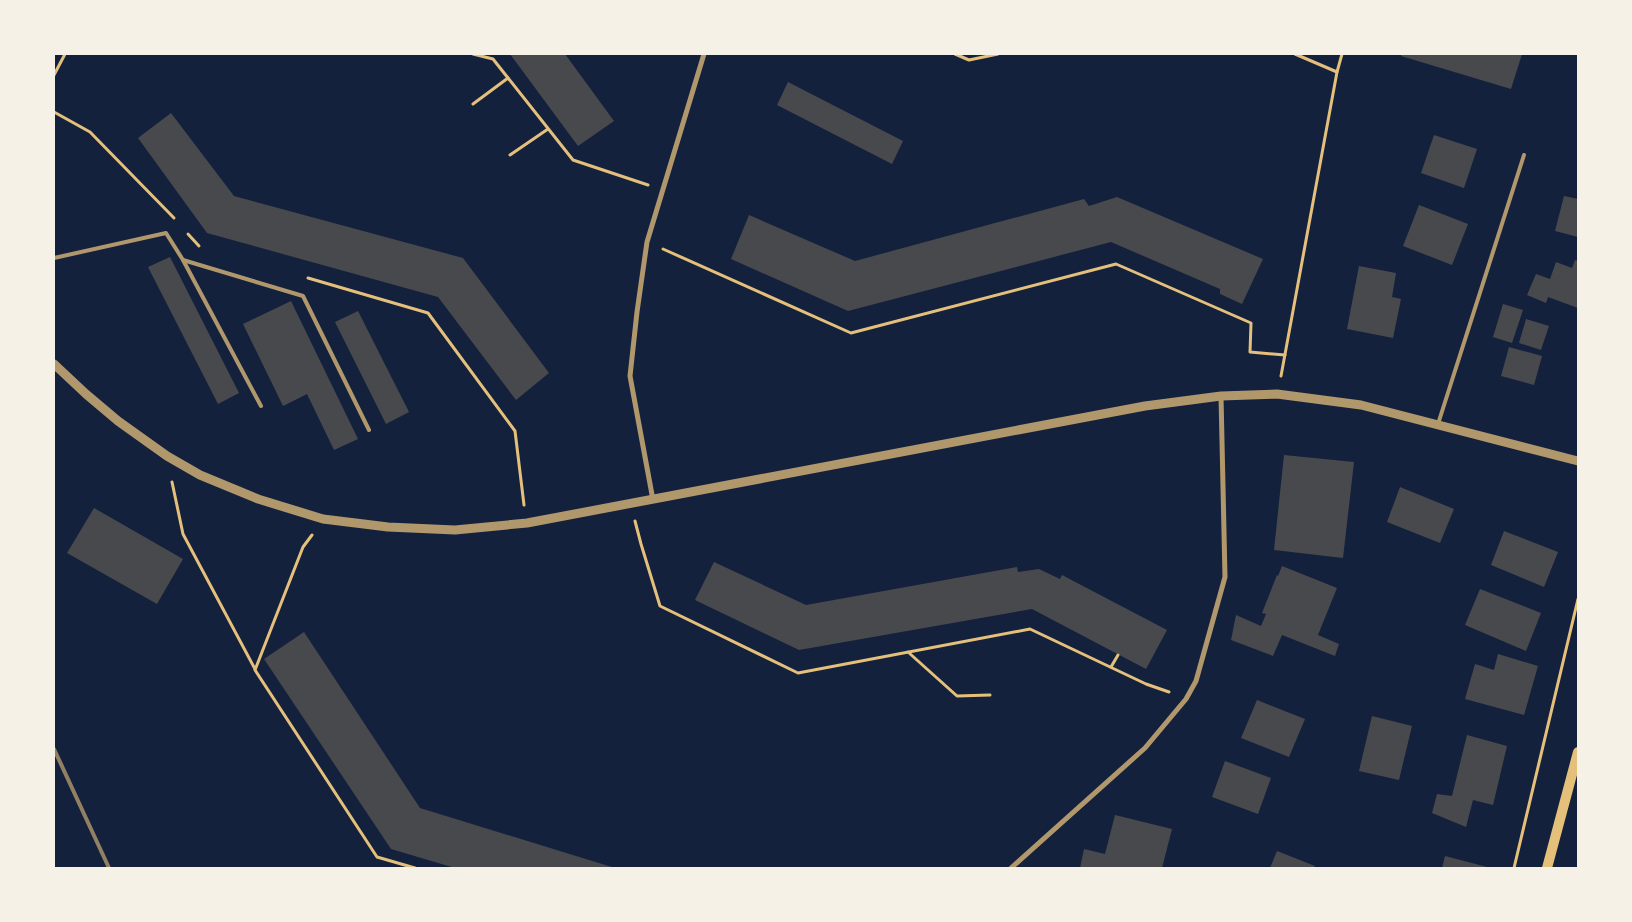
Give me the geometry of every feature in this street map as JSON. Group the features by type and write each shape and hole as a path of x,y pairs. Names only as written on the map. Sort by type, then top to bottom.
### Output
{"main road":[{"path":"1547,868 1578,754"}],"street":[{"path":"653,500 630,376 637,312 647,242 704,54"},
{"path":"54,364 118,421 167,456 200,476 258,499 323,519 388,527 455,530 527,523 1145,406 1222,396 1277,394 1361,405 1578,461"},
{"path":"1011,868 1145,748 1186,699 1196,681 1224,577 1222,396"}],"lane":[{"path":"1438,424 1524,155"},
{"path":"54,258 166,232 183,260 261,406"},
{"path":"183,260 303,296 369,430"}],"path":[{"path":"54,75 65,54"},
{"path":"474,54 494,59 573,160 663,190"},
{"path":"955,54 969,60 998,54"},
{"path":"1295,54 1337,72"},
{"path":"1277,394 1337,72 1342,54"},
{"path":"472,104 508,78"},
{"path":"510,155 548,129"},
{"path":"647,242 851,333 1116,264 1251,323 1250,352 1285,355"},
{"path":"167,456 183,534 255,670 377,857 415,868"},
{"path":"631,503 640,544 660,606 798,673 1030,629 1146,684 1186,699"},
{"path":"255,670 303,547 323,519"},
{"path":"1514,868 1578,599"},
{"path":"908,652 957,696 990,695"},
{"path":"1111,667 1118,655"}],"building":[{"path":"510,54 565,54 614,121 578,146"},
{"path":"1402,54 1522,54 1511,89 1401,56"},
{"path":"788,82 903,141 892,164 777,105"},
{"path":"171,113 234,196 463,258 549,373 516,400 438,297 207,233 138,138"},
{"path":"1434,135 1477,149 1464,188 1421,173"},
{"path":"1564,196 1578,199 1578,237 1555,231"},
{"path":"1117,197 1263,259 1242,304 1220,294 1220,289 1111,242 848,311 731,259 749,215 855,261 1084,199 1089,206"},
{"path":"1419,205 1468,224 1452,265 1403,246"},
{"path":"170,257 239,393 218,404 148,267"},
{"path":"1575,260 1578,261 1578,308 1548,297 1546,303 1527,295 1536,274 1550,279 1556,262 1572,268"},
{"path":"1359,266 1396,273 1392,297 1401,299 1393,338 1347,329"},
{"path":"291,301 358,439 334,450 307,394 283,406 243,324"},
{"path":"1503,304 1523,310 1512,343 1493,337"},
{"path":"358,311 409,412 386,424 335,322"},
{"path":"1526,319 1549,326 1541,350 1519,343"},
{"path":"1509,347 1542,356 1534,385 1501,376"},
{"path":"1284,455 1354,462 1343,558 1274,550"},
{"path":"1400,487 1454,509 1440,543 1387,522"},
{"path":"94,508 183,559 157,604 67,553"},
{"path":"1504,531 1558,552 1544,587 1491,565"},
{"path":"714,562 806,605 1017,567 1018,572 1039,569 1060,579 1062,575 1167,630 1146,669 1032,609 799,650 695,600"},
{"path":"1282,566 1337,588 1318,635 1339,644 1335,656 1282,635 1273,656 1231,640 1236,615 1261,626 1266,614 1262,613"},
{"path":"1480,589 1541,613 1526,651 1465,625"},
{"path":"304,632 420,808 615,868 455,868 391,849 264,659"},
{"path":"1498,654 1538,666 1524,715 1465,699 1475,664 1494,670"},
{"path":"1257,700 1305,719 1289,757 1241,738"},
{"path":"1372,716 1412,726 1399,780 1359,771"},
{"path":"1467,735 1507,746 1493,805 1473,800 1466,827 1432,813 1437,794 1452,796"},
{"path":"1225,761 1271,778 1258,814 1212,797"},
{"path":"1115,815 1172,829 1162,868 1080,868 1084,849 1105,854"},
{"path":"1277,851 1315,866 1314,868 1270,868"},
{"path":"1445,856 1491,868 1442,868"}],"railway":[{"path":"54,749 109,868"}]}
